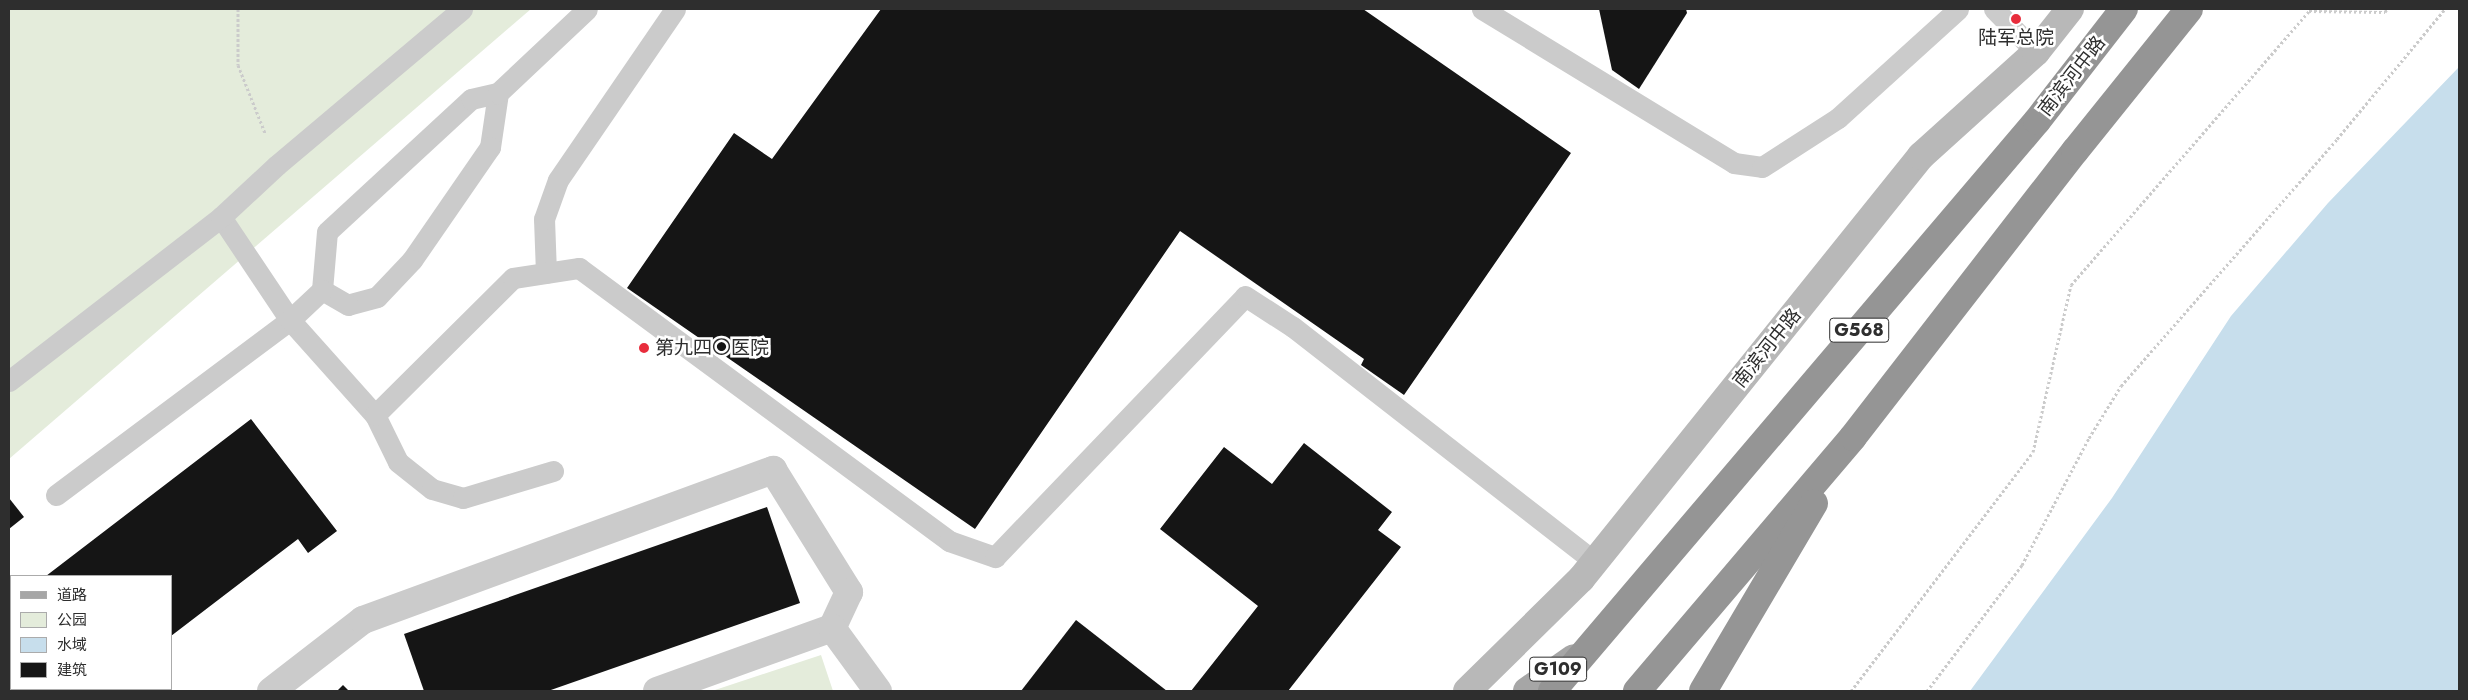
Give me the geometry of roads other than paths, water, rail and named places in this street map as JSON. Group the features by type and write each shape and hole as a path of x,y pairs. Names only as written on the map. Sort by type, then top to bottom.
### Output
{"highway":[{"name":"南滨河中路","path":"1552,691 2038,121 2124,9"},
{"name":"G568","path":"1637,691 1853,437 2075,151 2189,9"},
{"path":"1703,691 1853,437"}],"main road":[{"name":"G109","path":"1527,691 1589,647"}],"street":[{"name":"南滨河中路","path":"1467,691 1581,579 1921,156 2036,52 2070,9"},
{"path":"271,691 363,620 773,470 849,592 832,628 657,691"},
{"path":"832,628 878,691"}],"lane":[{"path":"9,381 221,217 277,165 462,9"},
{"path":"56,495 290,320 322,290 327,232 470,99 498,93 587,9"},
{"path":"546,273 544,219 558,180 675,9"},
{"path":"1482,9 1734,163 1762,167 1838,118 1958,9"},
{"path":"1994,9 2036,52"},
{"path":"322,290 348,305 377,297 412,260 490,147 498,93"},
{"path":"221,217 290,320 375,414 398,462 432,489 463,498 553,471"},
{"path":"375,414 513,278 579,268 950,541 995,557 1245,296 1294,327 1595,562"}],"water":[{"path":"2459,67 2459,691 1970,691 2112,498 2231,316 2328,203"}],"place":[{"name":"陆军总院","path":"2016,19"},
{"name":"第九四〇医院","path":"644,348"}]}
